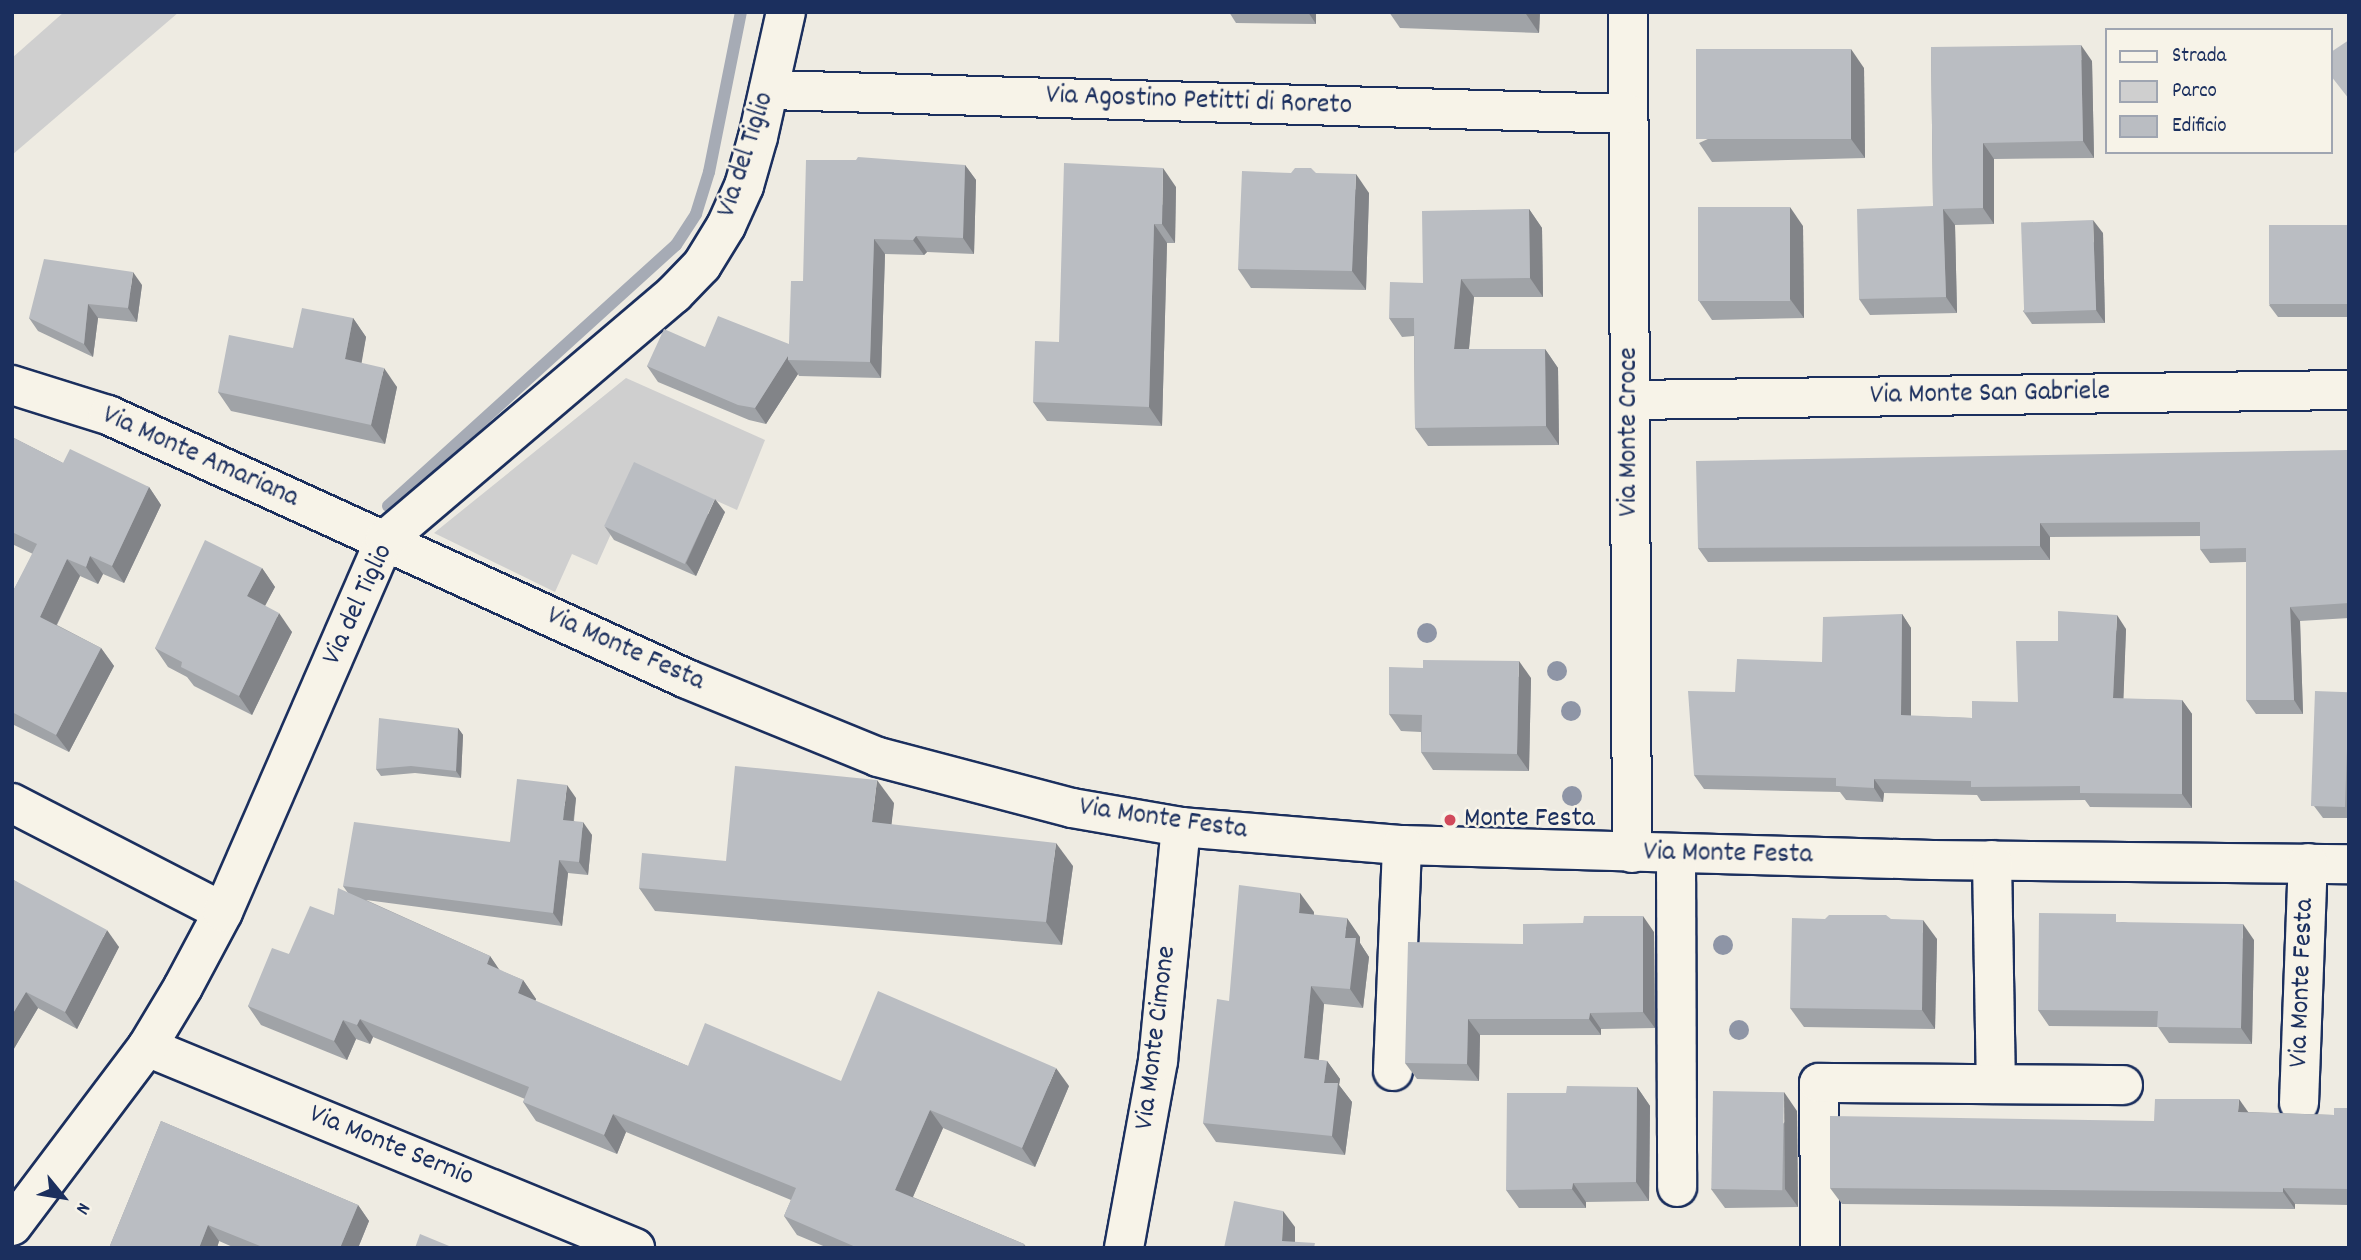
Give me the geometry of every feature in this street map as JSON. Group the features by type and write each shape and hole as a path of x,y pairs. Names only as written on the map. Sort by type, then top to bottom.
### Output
{"street":[{"name":"Via del Tiglio","path":"12,1226 147,1047 223,912 385,540 674,294 702,265 726,226 744,186 786,12"},
{"name":"Via Monte Croce","path":"1628,12 1632,853"},
{"name":"Via Agostino Petitti di Roreto","path":"769,90 1629,114"},
{"name":"Via Monte Amariana","path":"12,384 108,415 385,540"},
{"name":"Via Monte San Gabriele","path":"1630,400 2349,390"},
{"name":"Via Monte Festa","path":"385,540 687,679 878,757 1072,808 1181,827 1402,845 1632,853 2349,864"},
{"path":"12,803 223,912"},
{"name":"Via Monte Cimone","path":"1124,1248 1158,1061 1181,827"},
{"path":"1393,1070 1402,845"},
{"path":"1676,853 1676,1187"},
{"path":"1992,860 1996,1084"},
{"name":"Via Monte Festa","path":"2299,1103 2308,863"},
{"name":"Via Monte Sernio","path":"147,1047 635,1248"},
{"path":"1820,1248 1819,1083 2123,1085"}],"green space":[{"path":"64,12 179,12 12,155 12,58"},
{"path":"626,378 765,440 737,510 641,467 597,565 572,554 555,592 434,533"}],"building":[{"path":"1478,12 1526,12 1526,14"},
{"path":"2349,40 2349,99 2333,79 2333,51"},
{"path":"2081,45 2083,141 1983,143 1983,208 1943,209 1946,297 1859,299 1857,209 1933,206 1931,47"},
{"path":"1696,49 1851,49 1851,139 1696,139"},
{"path":"858,157 965,165 963,238 916,236 913,240 874,239 870,362 788,360 788,356 755,408 738,405 647,366 664,329 705,347 718,316 789,344 791,281 803,281 806,160 856,160"},
{"path":"1064,163 1163,168 1162,224 1154,224 1149,407 1033,402 1035,341 1059,342"},
{"path":"1295,168 1311,168 1316,173 1356,174 1352,271 1238,269 1242,171 1291,173"},
{"path":"1698,207 1790,207 1790,301 1698,301"},
{"path":"1529,209 1530,278 1461,279 1454,349 1545,349 1546,426 1415,428 1414,318 1389,318 1390,282 1423,283 1422,211"},
{"path":"2093,220 2096,310 2024,312 2021,223"},
{"path":"2269,225 2349,225 2349,304 2269,304"},
{"path":"44,259 133,272 128,308 88,304 84,344 29,318"},
{"path":"302,308 353,318 345,359 384,368 371,425 218,392 229,335 293,348"},
{"path":"12,437 63,463 70,449 149,487 112,566 90,556 86,567 67,559 40,617 101,648 56,735 12,712 12,593 37,544 12,532"},
{"path":"2349,450 2349,603 2290,607 2294,700 2246,700 2246,548 2200,549 2200,522 2040,523 2040,546 1698,548 1696,461"},
{"path":"634,462 715,500 685,564 604,526"},
{"path":"205,540 262,568 247,596 279,613 239,696 181,667 182,662 155,648"},
{"path":"2058,611 2117,615 2113,698 2182,700 2182,794 2080,793 2080,786 1971,787 1971,781 1874,779 1874,788 1836,786 1836,778 1694,775 1688,691 1735,692 1737,659 1822,662 1823,617 1902,614 1901,715 1972,718 1972,701 2018,702 2016,641 2058,641"},
{"path":"1423,660 1519,661 1517,754 1421,752 1422,715 1389,714 1389,667 1423,668"},
{"path":"2315,691 2349,692 2345,807 2311,806"},
{"path":"379,718 458,728 456,771 411,766 376,769"},
{"path":"735,766 877,780 872,822 1056,843 1046,922 639,888 642,853 726,861"},
{"path":"517,779 567,785 563,820 583,822 579,862 559,860 553,913 343,886 354,822 510,842"},
{"path":"12,879 107,930 65,1012 26,992 12,1015"},
{"path":"1239,885 1300,893 1299,913 1347,918 1345,938 1356,938 1350,989 1311,986 1304,1058 1327,1061 1324,1083 1338,1083 1332,1136 1203,1123 1217,999 1229,1001"},
{"path":"338,888 490,956 487,964 523,980 518,993 688,1066 705,1023 841,1081 878,991 1056,1068 1022,1148 930,1110 895,1190 1024,1244 1023,1248 858,1248 784,1216 796,1188 613,1114 604,1135 523,1102 529,1087 360,1019 357,1025 343,1020 334,1041 248,1006 272,948 289,954 310,906 334,915"},
{"path":"2039,913 2116,914 2116,922 2243,924 2241,1028 2157,1027 2158,1011 2038,1010"},
{"path":"1829,915 1886,915 1891,919 1923,920 1922,1010 1790,1008 1792,918 1825,919"},
{"path":"1584,916 1643,916 1643,1012 1590,1013 1589,1019 1468,1019 1467,1064 1405,1063 1408,942 1523,944 1523,924 1583,923"},
{"path":"1567,1086 1637,1087 1636,1182 1573,1183 1572,1189 1506,1190 1507,1093 1566,1093"},
{"path":"1713,1091 1784,1092 1782,1190 1711,1189"},
{"path":"2155,1099 2239,1099 2238,1112 2334,1115 2334,1108 2349,1108 2349,1189 2283,1188 2283,1192 1830,1188 1830,1116 2154,1121"},
{"path":"161,1121 358,1205 340,1248 265,1248 208,1225 199,1248 109,1248"},
{"path":"1234,1201 1283,1211 1282,1241 1315,1243 1314,1248 1224,1248"},
{"path":"420,1234 454,1248 415,1248"}],"waterway":[{"path":"388,506 676,245 696,214 709,172 741,12"}],"place":[{"name":"Monte Festa","path":"1450,820"}]}
